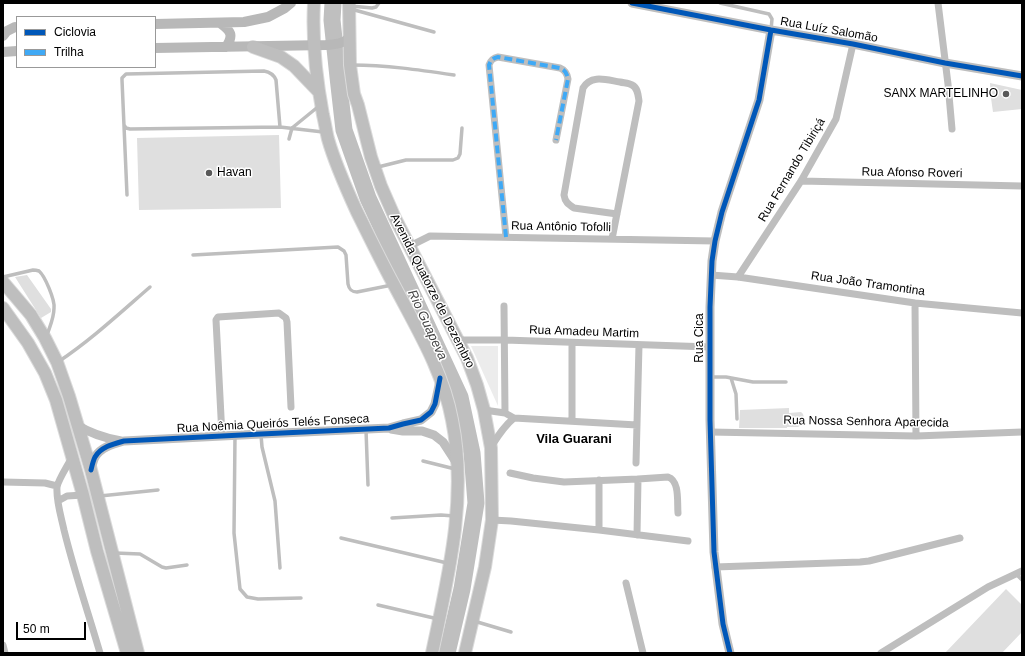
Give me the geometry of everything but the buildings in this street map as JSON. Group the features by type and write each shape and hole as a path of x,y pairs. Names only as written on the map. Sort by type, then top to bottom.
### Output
{"main road":[{"path":"156,24 244,22 268,17 291,3"},
{"path":"314,3 313,22 320,45 316,67 319,92 327,133 339,172 372,244 414,321 430,355 447,397 456,436 458,468 457,516 450,564 432,653"},
{"name":"Avenida Quatorze de Dezembro","path":"348,6 345,41 354,94 374,167 395,218 467,358 478,385 491,448 492,520 485,567 465,653"},
{"path":"220,23 228,29 231,35 230,41 226,47"},
{"path":"3,28 16,27"},
{"path":"3,36 7,31 16,27"},
{"path":"156,48 320,45 345,41"},
{"path":"253,47 281,57 294,66 319,92"},
{"path":"3,52 16,51"},
{"path":"3,282 30,315 45,338 57,362 91,470 138,653"},
{"path":"3,308 28,343 56,400 97,551 127,653"}],"street":[{"name":"Rua Luíz Salomão","path":"632,3 853,44 945,63 1022,76"},
{"path":"938,3 952,129"},
{"name":"Rua Cica","path":"728,652 714,552 710,432 712,275 715,241 719,223 759,100 771,30"},
{"name":"Rua Fernando Tibiriçá","path":"738,277 801,181 836,119 853,44"},
{"path":"506,237 489,65 494,58 498,57 564,70 568,79 556,140"},
{"path":"612,239 617,214 639,101 637,89 632,84 598,78 586,82 583,88 564,195 565,201 574,208 617,214"},
{"name":"Rua Afonso Roveri","path":"801,181 1022,186"},
{"name":"Rua Antônio Tofolli","path":"410,246 430,236 715,241"},
{"name":"Rua João Tramontina","path":"712,275 738,277 915,303 1022,313"},
{"path":"915,303 916,436"},
{"path":"504,306 505,413"},
{"path":"222,436 216,320 218,317 279,313 286,318 291,407"},
{"name":"Rua Amadeu Martim","path":"458,340 505,340 710,347"},
{"path":"572,343 572,421"},
{"path":"636,463 638,345"},
{"name":"Rua Noêmia Queirós Telés Fonseca","path":"77,425 95,435 124,441 389,428 421,420 431,412 435,404 440,378"},
{"path":"484,410 505,413 514,418 637,425"},
{"path":"491,448 500,432 514,418"},
{"name":"Rua Noêmia Queirós Telés Fonseca","path":"389,428 403,431 422,431 434,435 443,442 458,468"},
{"name":"Rua Nossa Senhora Aparecida","path":"710,432 916,436 1022,432"},
{"name":"Rua Noêmia Queirós Telés Fonseca","path":"91,470 95,457 100,451 108,446 124,441"},
{"path":"72,457 57,486 58,501 72,561 100,653"},
{"path":"510,473 564,482 668,477 674,481 676,488 678,513"},
{"path":"637,535 638,479"},
{"path":"599,480 599,530"},
{"path":"3,482 45,483 57,486"},
{"path":"58,501 67,496 83,496"},
{"path":"492,520 599,530 688,541"},
{"path":"715,567 869,561 960,538"},
{"path":"885,652 988,587 1019,572"},
{"path":"626,583 644,653"},
{"path":"3,645 5,653"}],"lane":[{"path":"348,6 372,8 376,7 379,3"},
{"path":"720,3 769,14 772,19 771,30"},
{"path":"348,6 434,32"},
{"path":"350,65 371,65 454,75"},
{"path":"127,195 122,80 126,74 264,70 270,72 276,80 280,127"},
{"path":"289,139 292,128 321,104"},
{"path":"124,125 126,128 130,129 280,127 327,133"},
{"path":"374,167 406,160 453,160 458,158 460,154 462,128"},
{"path":"193,255 338,247 344,251 346,255 348,288 352,291 357,292 394,285"},
{"path":"3,277 33,270 37,270 41,273 52,294 55,307 53,318 45,338"},
{"path":"57,362 83,344 119,315 150,287"},
{"path":"710,377 731,378 752,382 786,382"},
{"path":"731,378 736,394 737,419"},
{"path":"366,430 368,485"},
{"path":"261,434 262,447 275,501 280,568"},
{"path":"235,435 234,533 240,588 247,597 258,599 301,598"},
{"path":"423,461 458,468"},
{"path":"97,497 158,490"},
{"path":"392,518 441,515 457,516"},
{"path":"341,538 450,564"},
{"path":"112,552 140,554 166,568 187,565"},
{"path":"1019,572 1022,580"},
{"path":"378,605 439,619"},
{"path":"473,621 511,632"}],"shaded area":[{"path":"471,346 498,346 498,406"}],"waterway":[{"name":"Rio Guapeva","path":"333,3 332,20 344,130 368,198 460,397 472,453 476,503 462,589 447,653"}],"marked path":[{"path":"506,237 489,65 492,60 498,57 560,68 566,72 568,79 556,140"}],"cycle path":[{"path":"632,3 853,44 945,63 1022,76"},
{"path":"730,653 723,624 714,552 710,420 710,307 712,261 722,212 759,100 771,30"},
{"path":"91,470 95,457 101,451 108,446 124,441 389,428 421,420 431,412 435,404 440,378"}],"place":[{"name":"SANX MARTELINHO","path":"1006,94"},
{"name":"Havan","path":"209,173"}],"district":[{"name":"Vila Guarani","path":"574,439"}]}
